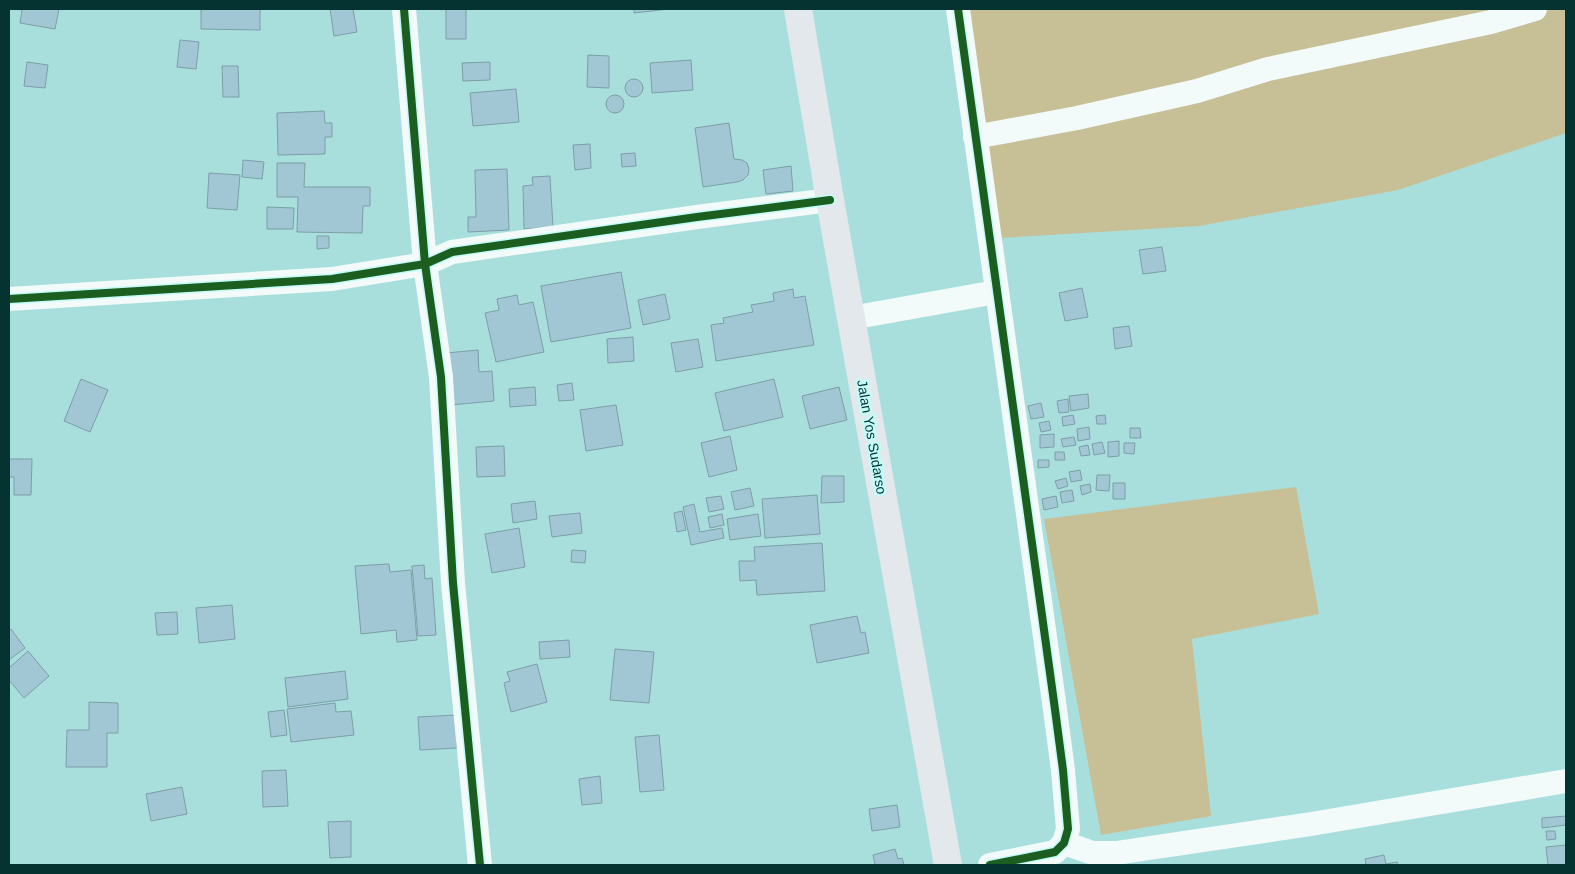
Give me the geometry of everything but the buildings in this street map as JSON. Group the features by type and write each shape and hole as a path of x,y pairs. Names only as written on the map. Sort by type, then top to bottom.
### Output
{"main road":[{"name":"Jalan Yos Sudarso","path":"798,9 948,865"}],"street":[{"path":"404,9 424,264 441,377 454,583 480,865"},
{"path":"958,9 1063,770 1068,829 1064,843 1055,852 990,865"},
{"path":"976,137 1077,118 1197,91 1268,69 1491,22 1535,9"},
{"path":"9,299 332,279 424,264 452,252 830,200"},
{"path":"851,318 996,292"},
{"path":"1064,843 1092,853 1116,853 1312,824 1566,781"}],"shaded area":[{"path":"968,9 1566,9 1566,133 1398,190 1199,226 1000,238"},
{"path":"1296,487 1319,614 1192,639 1211,816 1101,835 1044,519"}],"cycle path":[{"path":"404,9 425,264 441,377 453,583 480,865"},
{"path":"958,9 1054,702 1068,829 1064,843 1055,852 990,865"},
{"path":"9,299 332,279 425,264 452,252 830,200"}]}
